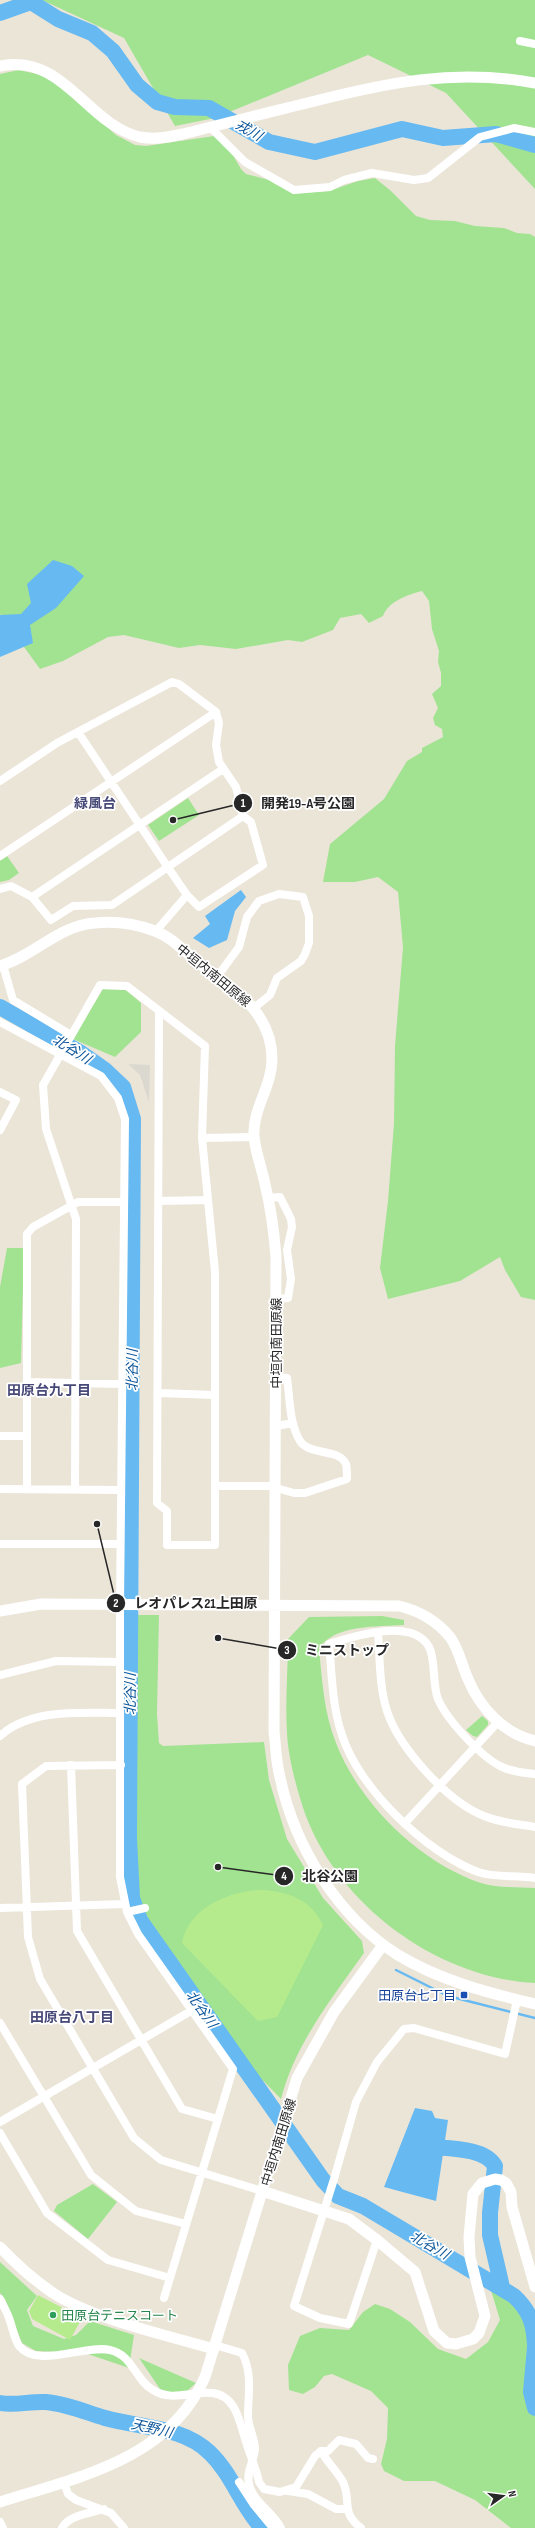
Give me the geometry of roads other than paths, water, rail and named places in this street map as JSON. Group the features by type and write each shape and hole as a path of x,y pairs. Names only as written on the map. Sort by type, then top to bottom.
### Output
{"main road":[{"path":"0,66 27,65 52,73 116,127 130,134 151,138 164,138 403,81 442,76 479,76 535,84"},
{"name":"中垣内南田原線","path":"2,965 27,954 77,926 114,923 135,925 156,931 178,945 243,996 263,1021 272,1059 270,1079 255,1117 254,1137 268,1198 275,1243 276,1487 274,1732 280,1777 294,1824 308,1856 328,1886 353,1916 384,1945 421,1967 460,1984 535,2004"},
{"path":"0,1611 41,1604 399,1606 418,1611 436,1622 451,1638 475,1694 498,1722 513,1733 535,1741"},
{"name":"中垣内南田原線","path":"384,1945 334,2012 297,2078 262,2191 349,2218 414,2272 434,2331 448,2343 465,2343 480,2333 484,2325 485,2316 470,2257 469,2237 473,2194 477,2188 487,2180 501,2180 506,2183 511,2192 512,2207 535,2287"},
{"path":"0,2502 64,2482 113,2464 139,2451 168,2431 193,2401 206,2377 262,2191"},
{"path":"0,2247 33,2278 54,2294 85,2309 214,2347"}],"street":[{"path":"520,41 535,44"},
{"path":"210,127 245,162 294,190 330,188 344,180 372,173 414,180 428,178 480,137 514,128 535,132"},
{"path":"0,782 56,743 172,682 179,684 216,712 219,723 216,745 223,769 236,787 243,816 251,822 263,865 199,907 187,895 169,869 78,732"},
{"path":"0,856 216,712"},
{"path":"32,897 223,769"},
{"path":"0,888 11,886 32,897 50,920 73,906 112,905 169,869 243,816"},
{"path":"217,977 239,947 247,917 259,901 279,894 303,897 309,916 309,942 305,954 301,961 277,978 270,995 254,1008"},
{"path":"156,931 187,895"},
{"path":"2,965 13,1000 71,1035"},
{"path":"75,1489 76,1219 46,1129 43,1085 100,985 127,986 205,1046 202,1138 215,1272 215,1544 167,1545 167,1511 157,1503 160,1201 159,1011"},
{"path":"0,1022 101,1076 118,1098 125,1119 120,1490 122,1605 119,1662 121,1765 120,1877 128,1909 138,1934 233,2069 164,2298"},
{"path":"0,1092 16,1100 0,1130"},
{"path":"202,1138 254,1137"},
{"path":"268,1198 280,1197 291,1219 292,1227 287,1250 291,1279 288,1298 276,1298"},
{"path":"160,1201 208,1200"},
{"path":"27,1489 27,1234 33,1227 78,1202 124,1202"},
{"path":"215,1486 276,1487 294,1493 305,1493 348,1479 346,1464 342,1458 307,1448 301,1442 293,1423 287,1378 276,1377"},
{"path":"27,1382 122,1384"},
{"path":"158,1393 215,1395"},
{"path":"276,1426 293,1423"},
{"path":"0,1436 27,1436"},
{"path":"0,1489 120,1490"},
{"path":"0,1544 120,1544"},
{"path":"535,1774 501,1766 476,1746 446,1714 438,1698 430,1648 423,1640 397,1631 378,1632 329,1644 334,1703 342,1735 361,1775 405,1823 435,1850 451,1860 479,1872 535,1878"},
{"path":"378,1632 383,1695 388,1712 405,1745 440,1785 466,1806 483,1816 501,1822 535,1827"},
{"path":"0,1675 56,1660 119,1662"},
{"path":"0,1736 12,1725 60,1713 120,1713"},
{"path":"405,1823 498,1722"},
{"path":"121,1765 46,1766 22,1784 28,1936 40,1979 134,2138 161,2160 262,2191"},
{"path":"71,1766 77,1931 182,2109 218,2119"},
{"path":"0,1908 75,1906 128,1909 145,1908"},
{"path":"377,2240 349,2324 320,2318 294,2306 334,2179 356,2102 377,2062 404,2029 414,2028 506,2054 517,2000"},
{"path":"0,2122 191,2011"},
{"path":"0,2023 91,2175 136,2211 186,2224"},
{"path":"0,2133 47,2213 108,2260 170,2278"},
{"path":"0,2299 20,2347 30,2353 41,2356 111,2350 131,2363 146,2386 154,2392 176,2397 212,2393 221,2395 234,2408 253,2459 259,2482 264,2489 271,2492 288,2491 308,2494 336,2508 347,2510"},
{"path":"214,2347 242,2353 247,2362 251,2396 248,2417 254,2443 253,2459 248,2474 249,2485 255,2496 281,2528"},
{"path":"288,2491 300,2483 310,2464 321,2451 328,2451 339,2440 356,2444 368,2458 373,2459"},
{"path":"321,2451 342,2481 347,2510 352,2520 361,2528"},
{"path":"64,2482 68,2494 76,2500 104,2509 111,2513 124,2528"},
{"path":"239,2482 254,2506 273,2528"},
{"path":"62,2528 66,2522 104,2509"},
{"path":"0,2522 2,2528"}],"water":[{"path":"53,560 72,566 84,576 56,608 30,625 33,643 0,657 0,615 21,614 31,603 27,584"},
{"path":"241,890 246,897 235,911 227,940 209,948 193,938 210,924 205,916"},
{"path":"415,2108 432,2111 435,2118 448,2120 436,2201 384,2187"}],"waterway":[{"name":"戎川","path":"0,13 31,2 58,19 92,33 113,51 137,85 157,102 175,107 209,108 269,142 315,152 402,129 443,138 496,134 535,145"},
{"name":"北谷川","path":"0,1007 81,1053 105,1070 123,1087 133,1119 129,1838 132,1898 140,1920 323,2180 338,2196 363,2206 514,2296 524,2307 530,2318 534,2331 535,2345"},
{"path":"396,1970 448,1996 535,2018"},
{"name":"北谷川","path":"423,2146 452,2148 473,2152 490,2160 495,2166 490,2213 490,2235 502,2287"},
{"name":"北谷川","path":"535,2347 531,2392 535,2408"},
{"name":"天野川","path":"0,2403 54,2403 69,2406 105,2418 160,2429 187,2438 199,2444 218,2461 248,2510 262,2528"}],"place":[{"name":"開発19-A号公園","path":"173,820"},
{"name":"レオパレス21上田原","path":"97,1524"},
{"name":"ミニストップ","path":"218,1638"},
{"name":"北谷公園","path":"218,1867"},
{"name":"田原台七丁目","path":"464,1995"},
{"name":"田原台テニスコート","path":"53,2315"}],"district":[{"name":"緑風台","path":"95,803"},
{"name":"田原台九丁目","path":"49,1390"},
{"name":"田原台八丁目","path":"72,2017"}]}
